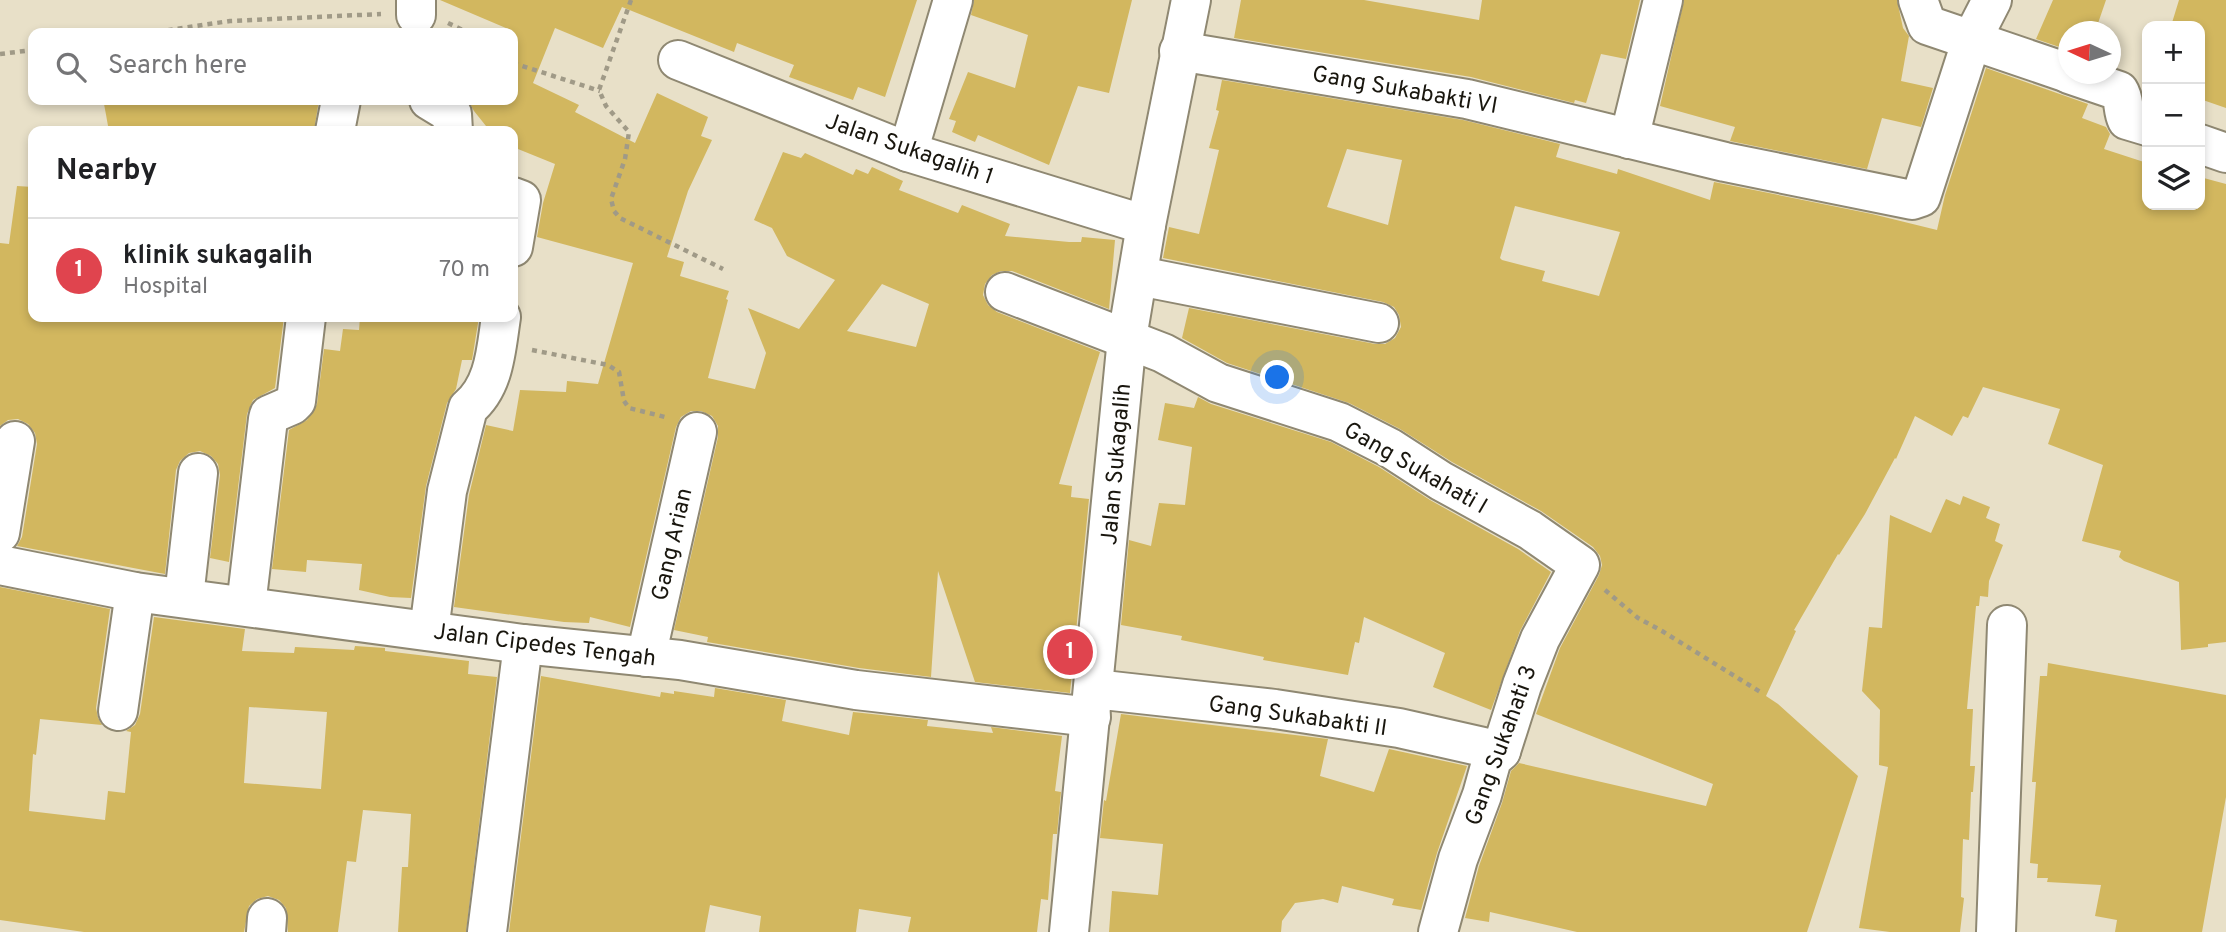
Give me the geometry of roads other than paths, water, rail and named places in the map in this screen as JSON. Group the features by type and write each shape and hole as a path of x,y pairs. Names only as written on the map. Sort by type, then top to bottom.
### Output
{"street":[{"path":"908,152 953,0"},
{"name":"Jalan Sukagalih","path":"1069,932 1127,338 1146,225 1191,0"},
{"path":"1629,139 1663,0"},
{"path":"1918,0 1927,25 2058,69"},
{"path":"1972,40 1992,0"},
{"name":"Gang Sukabakti VI","path":"1179,51 1466,99 1725,162 1912,200 1920,197 1972,40"},
{"name":"Jalan Sukagalih 1","path":"678,60 908,152 1146,225"},
{"path":"2100,84 2119,91 2123,97 2123,112 2127,120 2142,124"},
{"path":"336,126 340,105"},
{"path":"437,105 452,114 453,126"},
{"path":"2205,146 2226,153"},
{"path":"518,199 521,200 518,218"},
{"path":"1139,276 1379,323"},
{"name":"Gang Sukahati I","path":"1005,292 1127,338 1184,363 1218,383 1339,422 1390,448 1441,481 1530,530 1580,565"},
{"path":"246,606 268,419 270,415 296,401 305,322"},
{"path":"429,631 447,491 468,408 479,399 491,376 499,330"},
{"name":"Gang Arian","path":"646,657 697,432"},
{"path":"0,533 15,441"},
{"path":"184,597 198,472"},
{"name":"Jalan Cipedes Tengah","path":"0,565 135,592 523,644 680,660 856,690 1093,703"},
{"name":"Gang Sukahati 3","path":"1438,932 1458,859 1492,760 1501,751 1540,639 1580,565"},
{"path":"118,711 135,592"},
{"path":"1996,932 2007,625"},
{"path":"487,932 523,644"},
{"name":"Gang Sukabakti II","path":"1093,703 1275,709 1399,728 1501,751"}],"place":[{"name":"klinik sukagalih","path":"1070,652"}]}
